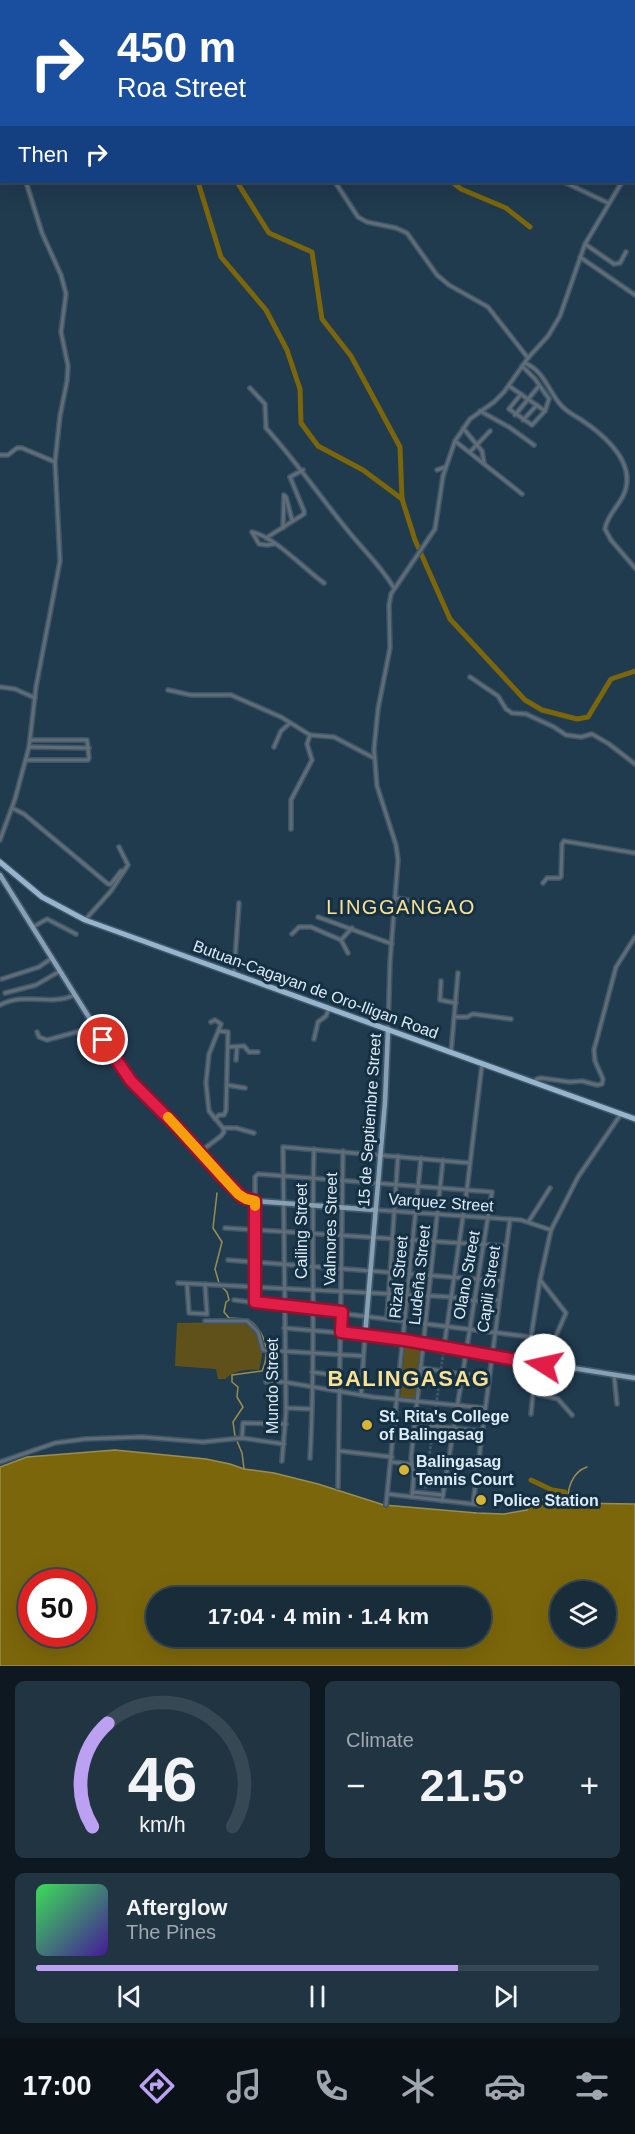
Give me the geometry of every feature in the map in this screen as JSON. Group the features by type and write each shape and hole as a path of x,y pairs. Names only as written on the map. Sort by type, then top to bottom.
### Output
{"highway":[{"name":"Butuan-Cagayan de Oro-Iligan Road","path":"0,862 42,897 85,920 635,1119"}],"main road":[{"path":"0,875 125,1074 238,1194 255,1201"},
{"name":"15 de Septiembre Street","path":"365,1335 385,1102 388,1030"},
{"name":"Varquez Street","path":"255,1201 375,1210"},
{"path":"365,1335 635,1378"},
{"path":"527,1362 531,1337"}],"street":[{"path":"0,840 12,808 31,740 35,698 60,561 55,462 68,366 61,332 66,294 61,275 42,233 26,183"},
{"path":"336,183 358,217 363,221 396,228 407,234 437,275 449,285 488,307 528,358"},
{"path":"566,183 608,203"},
{"name":"15 de Septiembre Street","path":"388,1030 398,855 377,786 374,758 376,719 390,648 390,599 394,588 428,541 436,525 445,467 455,441 470,419 499,397 509,386 523,364 548,336 555,325 585,244 621,183"},
{"path":"585,244 614,264 620,263 626,252"},
{"path":"580,257 635,295"},
{"path":"520,394 508,408 532,425 545,411 549,399 523,364"},
{"path":"523,364 539,373 564,408 596,431 621,459 626,472 626,492 605,529 611,540 635,568"},
{"path":"515,415 539,385"},
{"path":"509,386 545,411"},
{"path":"250,388 265,404 266,429 303,470 346,529 381,567 394,588"},
{"path":"523,420 537,405"},
{"path":"480,411 509,427 534,445"},
{"path":"463,428 483,453 484,463"},
{"path":"470,452 490,431"},
{"path":"455,441 522,494"},
{"path":"0,454 8,455 17,448 22,448 55,462"},
{"path":"437,470 445,467"},
{"path":"266,538 303,515 304,512 290,477 303,470"},
{"path":"283,528 282,500 284,495 292,520"},
{"path":"274,544 259,544 251,533 253,531 266,538 274,544 324,583"},
{"path":"470,677 498,696 502,705 512,713 526,714 566,735 580,737 592,734 607,742 635,764"},
{"path":"0,687 15,689 35,698"},
{"path":"168,690 191,694 231,694 310,735 334,737 374,758"},
{"path":"274,747 280,733 290,723"},
{"path":"291,829 291,800 311,762 312,756 307,744 310,735"},
{"path":"26,760 87,760 89,758 87,740 31,740"},
{"path":"29,747 89,748"},
{"path":"12,808 24,814 108,884 111,884 121,871 124,871"},
{"path":"543,883 547,878 561,878 564,841 635,853"},
{"path":"85,920 111,891 128,865 119,847"},
{"path":"396,898 429,904"},
{"path":"234,973 239,903"},
{"path":"318,917 392,944"},
{"path":"33,927 47,919 76,934"},
{"path":"292,934 299,927 308,927 342,942 348,953"},
{"path":"342,942 352,928"},
{"path":"533,1082 541,1078 602,1084 603,1079 594,1061 594,1050 616,967 635,937"},
{"path":"2,979 39,967 52,958"},
{"path":"5,993 36,985 60,971"},
{"path":"450,1052 458,973"},
{"path":"441,981 440,1001 456,1003"},
{"path":"0,1005 17,998 56,1000 75,995"},
{"path":"314,1039 318,1022 325,1017 329,1008"},
{"path":"455,1017 466,1017 473,1014 511,1019"},
{"path":"212,1022 215,1020 221,1024 209,1054 206,1079 208,1110 223,1128 239,1128 254,1133"},
{"path":"38,1032 39,1037 47,1040 94,1027"},
{"path":"215,1119 218,1115 224,1115 227,1084 228,1032 219,1030"},
{"path":"228,1047 244,1046 249,1052 258,1052"},
{"path":"236,1060 237,1047"},
{"path":"444,1347 464,1216 482,1064"},
{"path":"227,1084 245,1089"},
{"path":"531,1337 551,1230 578,1177 621,1114"},
{"path":"200,1152 222,1135 223,1128"},
{"name":"Mundo Street","path":"282,1461 286,1424 283,1149 285,1146 314,1149"},
{"path":"314,1149 470,1163"},
{"name":"Cailing Street","path":"310,1458 314,1149"},
{"name":"Valmores Street","path":"338,1487 343,1151"},
{"path":"387,1318 398,1156"},
{"name":"Rizal Street","path":"386,1505 421,1158"},
{"name":"Ludeña Street","path":"412,1497 414,1473 411,1458 443,1161"},
{"path":"255,1302 257,1174 467,1189"},
{"path":"529,1221 550,1188"},
{"name":"Olano Street","path":"442,1501 492,1195 490,1191 467,1189"},
{"name":"Varquez Street","path":"375,1210 529,1221 551,1230"},
{"name":"Capili Street","path":"472,1504 510,1219"},
{"path":"225,1228 506,1246"},
{"path":"228,1260 502,1281"},
{"path":"540,1280 566,1313 544,1365"},
{"path":"178,1283 452,1297 474,1301 499,1300"},
{"path":"187,1283 190,1314 207,1314 205,1284"},
{"path":"234,1300 531,1337 551,1345"},
{"path":"205,1321 247,1321 258,1332 266,1351 363,1356"},
{"path":"284,1328 365,1335"},
{"name":"15 de Septiembre Street","path":"361,1395 365,1335"},
{"path":"531,1414 535,1363"},
{"path":"422,1368 489,1378"},
{"path":"312,1372 340,1376"},
{"path":"614,1375 618,1404"},
{"path":"266,1382 284,1382 398,1400 485,1408"},
{"path":"533,1393 558,1399 572,1415"},
{"path":"286,1408 311,1409"},
{"path":"238,1438 243,1423 286,1424"},
{"path":"415,1424 482,1431"},
{"path":"0,1462 55,1443 78,1440 132,1437 203,1442 238,1438 284,1444"},
{"path":"339,1451 412,1464"},
{"path":"412,1492 443,1495"},
{"path":"388,1494 481,1505"}],"shaded area":[{"path":"236,1322 254,1327 262,1338 259,1370 241,1371 225,1379 218,1379 216,1369 175,1366 177,1323"},
{"path":"405,1343 422,1346 416,1400 400,1399"},
{"path":"115,1450 206,1459 318,1484 384,1505 504,1514 527,1510 530,1502 544,1499 568,1503 635,1504 635,1666 0,1666 0,1467 27,1457"}],"waterway":[{"path":"198,183 221,257 266,310 287,350 300,389 301,423 318,446 363,470 402,499"},
{"path":"238,183 269,233 312,252 322,319 351,356 400,447 402,499 415,540 450,619 525,700 542,710 577,719 588,717 611,679 635,671"},
{"path":"453,183 461,189 506,208 530,227"},
{"path":"217,1193 213,1228 222,1242 215,1269 219,1283"},
{"path":"222,1287 227,1292 229,1300 226,1302 224,1312 229,1318 248,1319 254,1324 265,1342 266,1349 262,1371 232,1375 232,1382 238,1387 237,1397 243,1407 233,1422 235,1436"},
{"path":"237,1441 242,1453 244,1469"},
{"path":"568,1503 568,1492 574,1477 587,1467"},
{"path":"531,1480 552,1490 565,1492 568,1503"}],"tunnel":[{"path":"424,1493 426,1484 429,1484 430,1474 427,1473 444,1347"}],"slow traffic":[{"path":"168,1117 238,1194 255,1201 255,1206"}],"place":[{"name":"St. Rita's College of Balingasag","path":"367,1425"},
{"name":"Balingasag Tennis Court","path":"404,1470"},
{"name":"Police Station","path":"481,1500"}],"district":[{"name":"LINGGANGAO","path":"401,907"},
{"name":"BALINGASAG","path":"409,1378"}],"route":[{"path":"103,1040 131,1081 179,1129 238,1194 255,1201 255,1302 342,1312 341,1332 404,1340 544,1365"}]}
